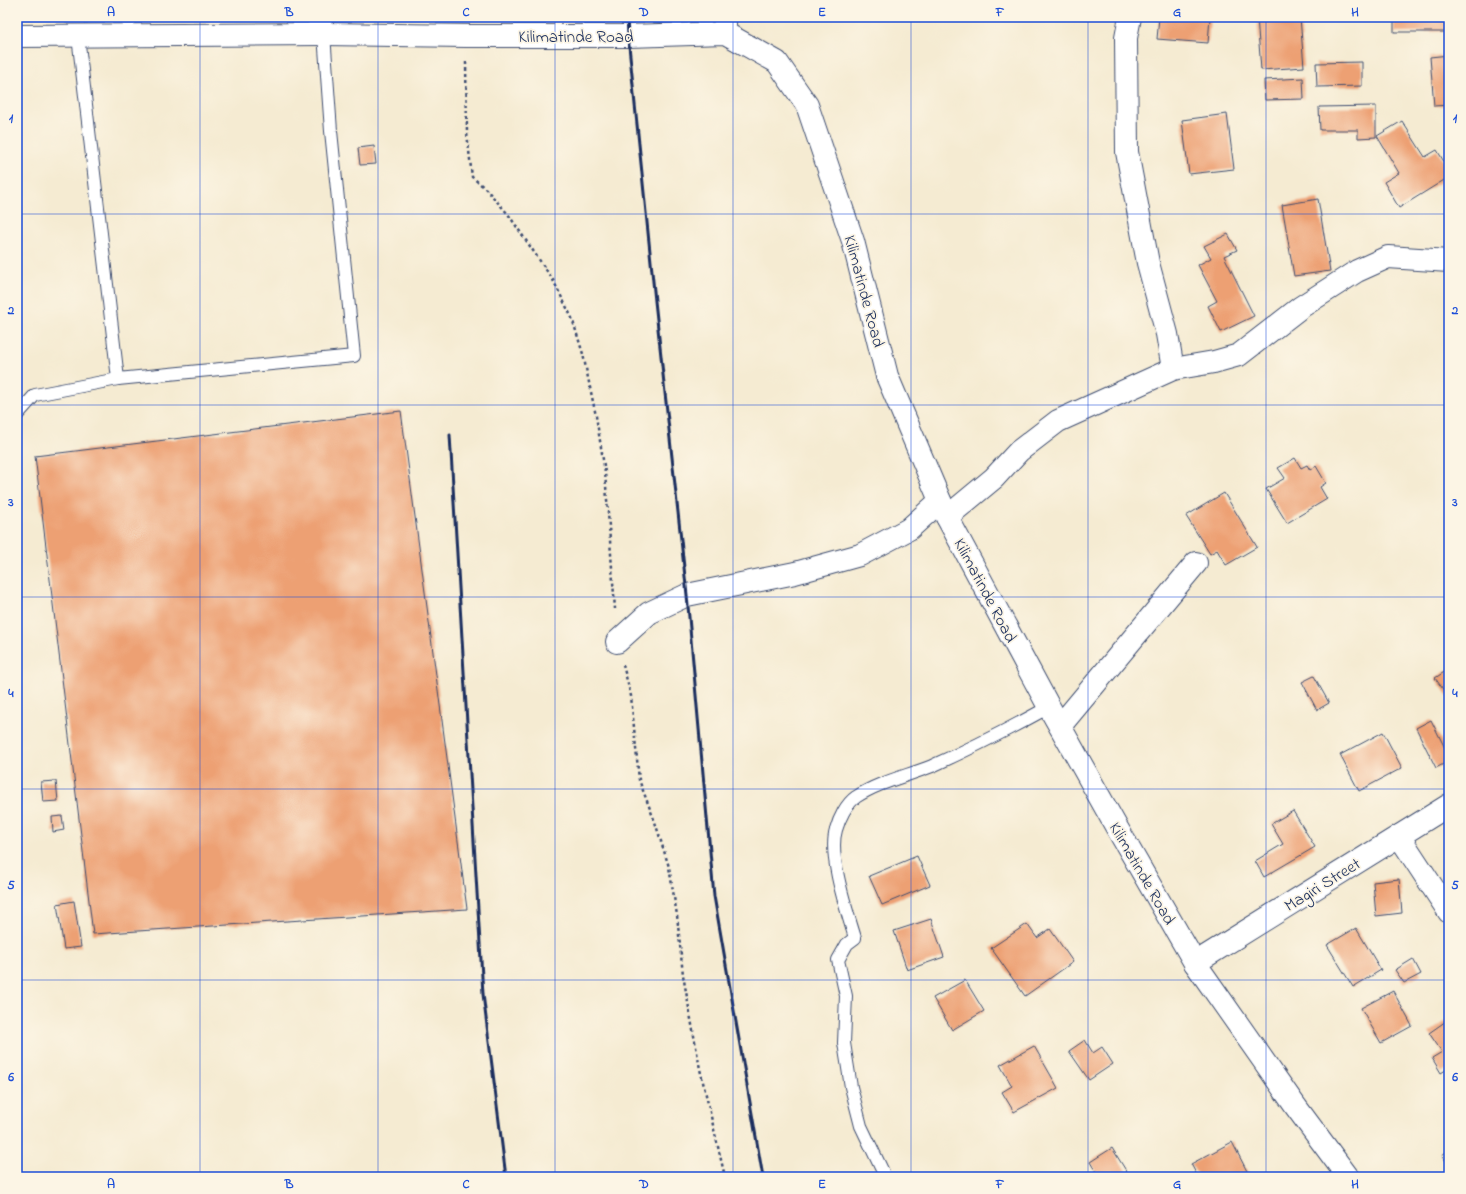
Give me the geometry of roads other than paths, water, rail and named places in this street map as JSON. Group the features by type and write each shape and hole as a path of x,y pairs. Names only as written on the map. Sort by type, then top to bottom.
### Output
{"main road":[{"path":"1130,17 1126,38 1127,152 1148,263 1167,334 1173,369"},
{"name":"Kilimatinde Road","path":"17,36 78,36 321,25 466,36 628,36 725,25 777,62 807,105 852,241 887,376 943,509 1049,707 1195,963 1296,1107 1348,1177"},
{"path":"618,642 649,613 687,595 795,573 860,555 943,509 994,478 1019,451 1058,421 1173,369 1214,362 1239,355 1301,307 1357,271 1388,257 1449,261"},
{"path":"1060,726 1196,563"},
{"name":"Magiri Street","path":"1195,963 1449,805"},
{"path":"1399,836 1449,912"}],"lane":[{"path":"17,415 35,395 118,379 354,356 321,25"},
{"path":"78,36 118,379"},
{"path":"884,1177 861,1126 851,1087 844,1043 846,996 838,960 847,944 854,938 834,857 835,832 842,813 855,798 876,787 931,766 983,743 1049,707"}],"railway":[{"path":"627,17 655,301 687,595 714,896 763,1177"},
{"path":"450,435 483,994 506,1177"}]}
